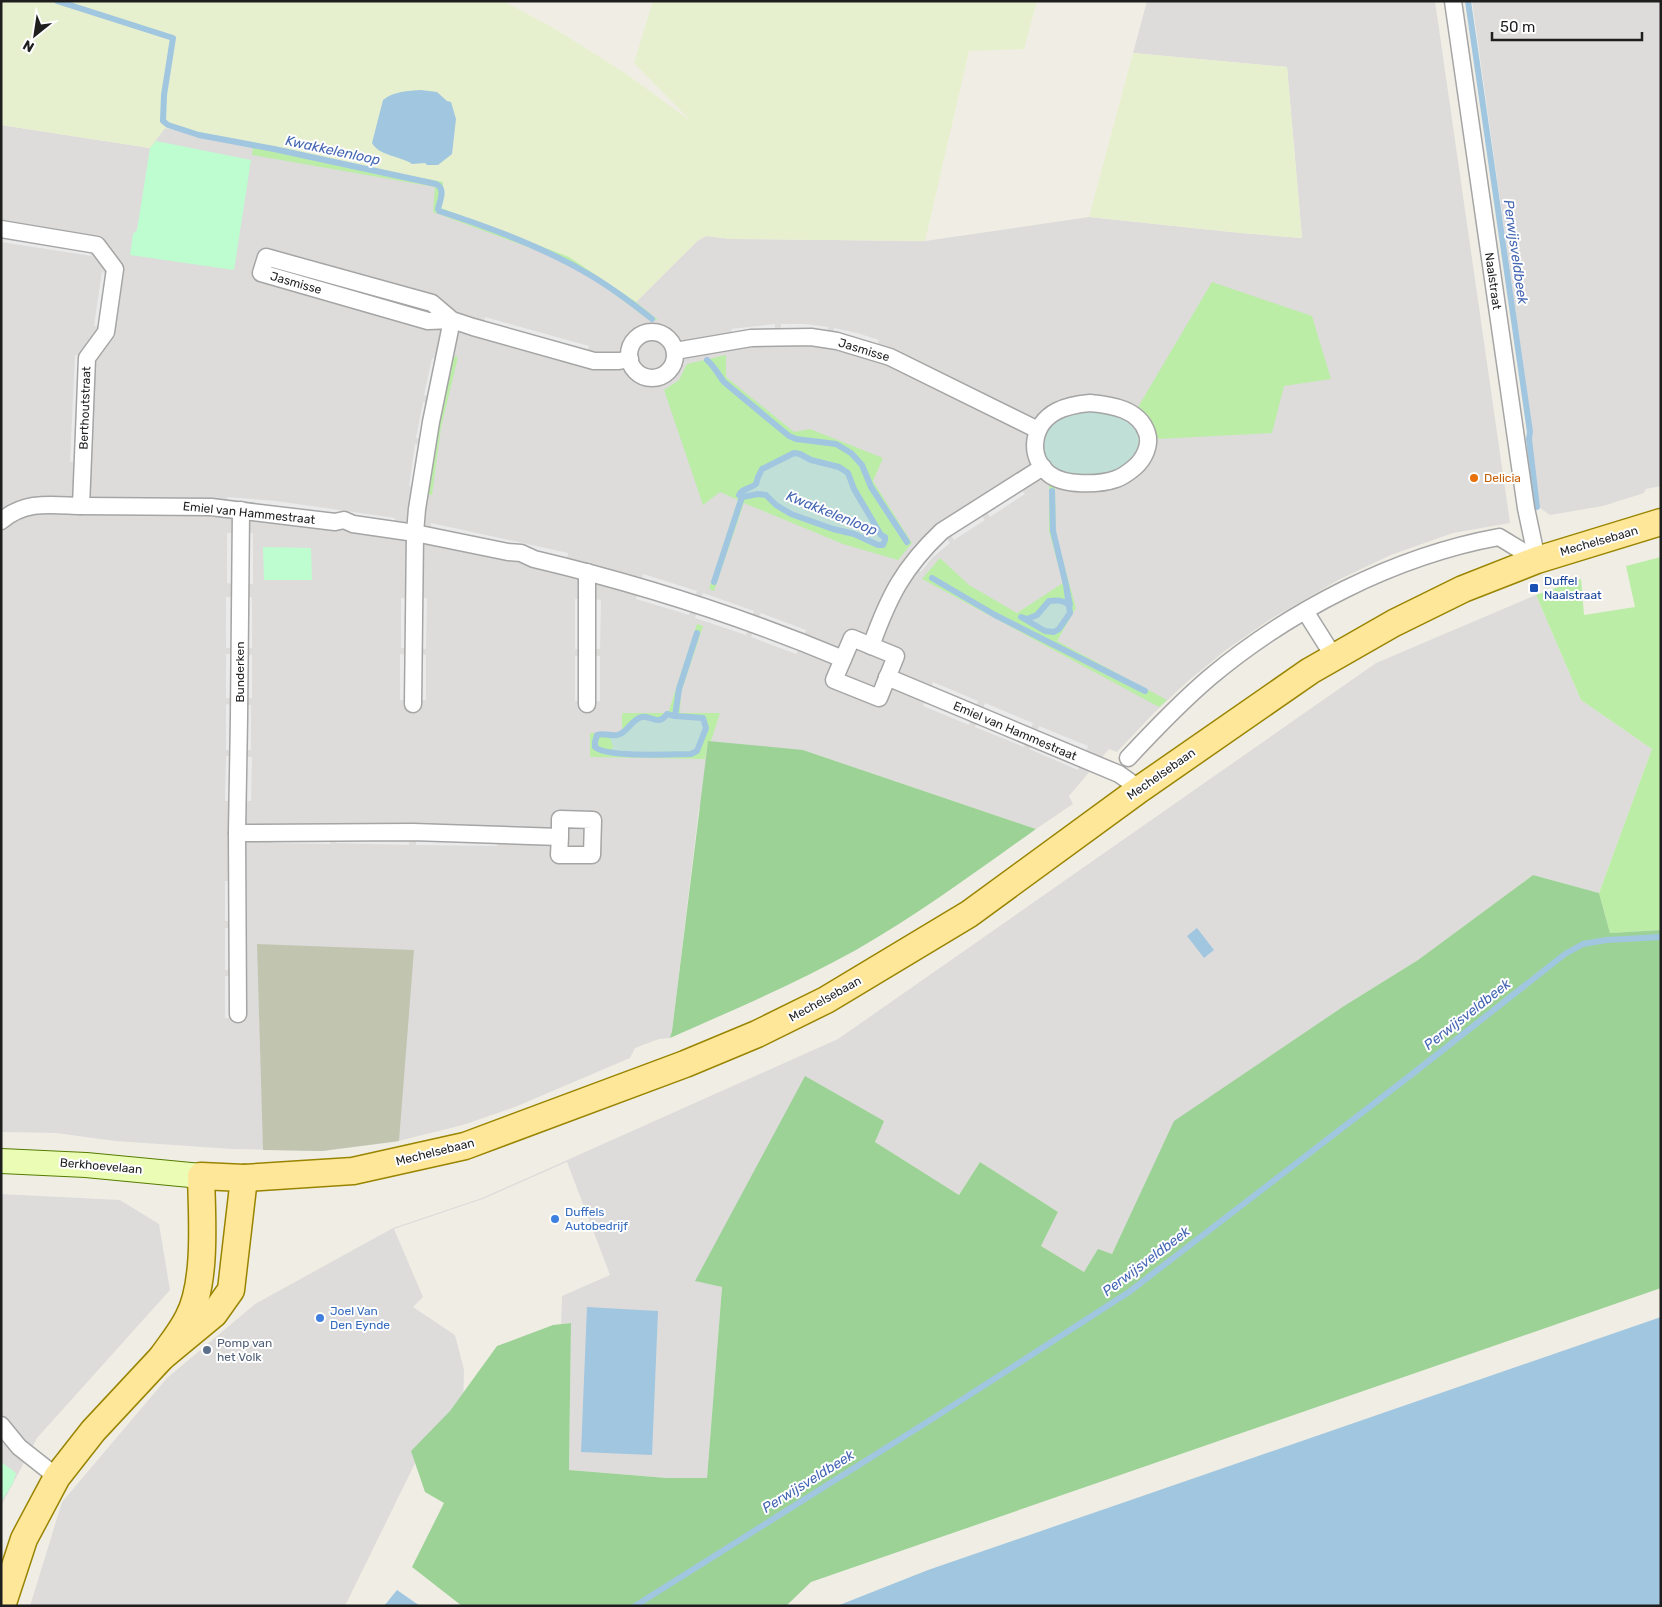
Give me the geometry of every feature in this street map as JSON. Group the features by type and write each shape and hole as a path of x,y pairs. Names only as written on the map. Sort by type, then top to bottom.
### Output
{"main road":[{"name":"Mechelsebaan","path":"201,1176 244,1178 353,1171 465,1146 676,1067 757,1034 826,1000 970,914 1140,789 1310,671 1394,623 1464,589 1537,560 1661,522"},
{"name":"Berkhoevelaan","path":"1,1161 70,1164 201,1176"},
{"path":"162,1357 188,1318 197,1297 201,1273 201,1176"},
{"path":"2,1606 24,1538 57,1477 93,1431 162,1357 214,1314 231,1290 244,1178"}],"street":[{"name":"Naalstraat","path":"1453,1 1523,488 1537,560"},
{"name":"Berthoutstraat","path":"1,229 97,245 115,269 106,332 87,358 81,506"},
{"name":"Jasmisse","path":"452,320 428,321 262,274 266,257 432,303 452,320 473,328 594,362 630,359"},
{"path":"413,704 415,533 417,509 431,422 452,320"},
{"path":"648,332 663,335 668,339 674,351 674,362 670,369 659,377 647,377 636,371 630,359 632,344 648,332"},
{"name":"Jasmisse","path":"674,351 758,338 811,337 836,341 890,357 1038,430"},
{"path":"1090,403 1118,407 1129,412 1144,425 1148,436 1146,451 1138,464 1128,473 1117,479 1088,484 1060,480 1050,475 1042,467 1034,444 1038,430 1043,421 1056,411 1075,404 1090,403"},
{"path":"871,646 890,598 901,578 928,544 942,531 1042,467"},
{"path":"1,521 20,509 33,505 81,506"},
{"name":"Emiel van Hammestraat","path":"81,506 211,507 335,522 344,520 353,524 415,533 521,553 534,559 588,572 707,608 802,642 843,659"},
{"name":"Bunderken","path":"238,1014 237,833 240,717 241,510"},
{"path":"1128,758 1175,709 1210,678 1250,647 1305,611 1381,573 1424,556 1466,543 1499,537 1537,560"},
{"path":"587,704 588,572"},
{"path":"1305,611 1334,657"},
{"path":"852,638 871,646 896,656 879,698 834,680 852,638"},
{"name":"Emiel van Hammestraat","path":"887,677 1118,774 1140,789"},
{"path":"237,833 413,832 560,838"},
{"path":"1,1425 19,1447 57,1477"}],"shaded area":[{"path":"1,1 503,1 552,27 625,73 692,122 634,63 653,1 1037,1 1024,49 969,51 925,241 732,239 706,236 697,241 636,302 569,257 440,208 443,182 165,128 150,148 1,125"},
{"path":"1147,1 1435,1 1510,523 1453,533 1391,555 1340,579 1269,620 1226,650 1188,681 1117,752 1109,749 1069,796 1073,804 1036,829 803,750 699,808 670,1038 659,1039 635,1048 630,1058 515,1107 463,1125 394,1142 322,1151 232,1149 115,1141 56,1133 1,1132 1,125 150,148 165,128 443,182 441,208 569,257 636,302 697,241 706,236 732,239 925,241 1089,217 1302,238 1287,67 1133,53"},
{"path":"1472,1 1661,1 1661,486 1646,489 1644,493 1603,506 1550,515 1540,508 1531,439 1533,435"},
{"path":"1133,53 1287,67 1302,238 1089,217"},
{"path":"421,90 437,92 447,101 451,102 456,119 452,154 438,165 412,164 380,151 372,143 383,100 396,93"},
{"path":"1,236 87,250 92,256 1,242"},
{"path":"102,271 107,277 100,326 94,326"},
{"path":"485,317 589,346 587,353 484,323"},
{"path":"775,324 775,330 733,335 731,329"},
{"path":"781,324 805,324 828,327 827,333 781,330"},
{"path":"834,328 879,340 877,346 833,334"},
{"path":"75,355 81,356 76,462 70,462"},
{"path":"432,358 438,359 430,397 424,395"},
{"path":"423,402 429,403 422,439 416,438"},
{"path":"1085,411 1113,414 1124,418 1133,425 1138,434 1138,445 1135,455 1129,462 1109,472 1087,476 1059,470 1048,461 1045,457 1043,439 1050,426 1062,417"},
{"path":"415,444 421,445 415,487 409,486"},
{"path":"794,453 811,460 831,464 848,473 854,489 881,534 885,537 883,545 878,545 855,534 833,529 791,514 776,505 766,495 758,494 744,498 739,495 742,491 756,484 762,469"},
{"path":"1021,489 1025,494 990,517 987,512"},
{"path":"227,497 276,501 395,518 395,523 341,515 227,503"},
{"path":"981,515 985,520 954,540 951,535"},
{"path":"431,523 568,553 567,559 431,530"},
{"path":"227,533 233,533 233,584 227,583"},
{"path":"246,533 253,533 253,584 246,584"},
{"path":"946,538 950,543 932,558 921,572 916,568"},
{"path":"643,574 697,591 695,597 642,580"},
{"path":"638,593 691,610 689,615 636,599"},
{"path":"703,593 754,611 752,616 701,599"},
{"path":"1536,595 1581,700 1652,749 1599,893 1533,875 1418,960 1344,1006 1175,1121 1112,1254 1084,1272 1041,1246 1058,1212 980,1162 959,1195 875,1142 884,1120 696,1281 722,1287 707,1478 667,1478 569,1470 571,1323 561,1324 562,1296 610,1275 567,1162 483,1199 394,1229 423,1297 413,1307 455,1335 464,1370 463,1411 422,1449 345,1606 30,1606 62,1502 167,1378 255,1304 393,1228 482,1198 838,1039 1376,663"},
{"path":"226,597 233,597 232,648 226,648"},
{"path":"246,597 252,597 252,648 245,648"},
{"path":"401,598 407,598 407,648 401,648"},
{"path":"420,598 427,598 426,649 420,648"},
{"path":"575,599 581,599 581,649 575,649"},
{"path":"595,599 601,600 600,649 594,649"},
{"path":"1061,600 1069,604 1070,613 1059,629 1054,632 1045,631 1021,617 1027,619 1037,615 1049,601"},
{"path":"697,612 748,629 746,635 695,618"},
{"path":"761,613 806,630 804,636 758,618"},
{"path":"753,631 799,648 796,654 751,637"},
{"path":"226,654 232,654 232,698 226,698"},
{"path":"245,654 252,655 252,698 245,698"},
{"path":"400,654 407,655 406,700 400,700"},
{"path":"420,654 426,655 426,700 419,700"},
{"path":"575,656 581,656 581,701 575,701"},
{"path":"594,656 600,656 600,701 594,702"},
{"path":"933,682 978,701 976,707 931,688"},
{"path":"925,700 971,719 969,725 923,706"},
{"path":"985,703 1033,723 1031,729 983,709"},
{"path":"226,704 232,705 232,750 226,750"},
{"path":"245,705 251,705 251,750 245,750"},
{"path":"667,714 703,718 706,728 697,751 609,753 612,751 613,746 609,735 616,735 624,731 637,718 645,717 658,720 664,718"},
{"path":"977,722 1026,741 1024,747 975,727"},
{"path":"1039,726 1088,746 1086,752 1037,731"},
{"path":"1032,744 1080,764 1078,770 1029,749"},
{"path":"226,756 232,756 231,801 225,801"},
{"path":"245,757 252,757 251,801 245,801"},
{"path":"273,837 330,837 330,844 273,843"},
{"path":"336,838 409,839 409,845 336,843"},
{"path":"416,839 497,840 497,846 416,845"},
{"path":"225,881 231,881 231,921 225,921"},
{"path":"225,928 231,928 231,970 225,970"},
{"path":"1197,928 1214,950 1204,958 1187,936"},
{"path":"257,944 414,950 399,1141 322,1151 263,1150"},
{"path":"225,976 231,976 232,1018 225,1018"},
{"path":"1,1194 120,1200 159,1224 170,1290 37,1438 1,1506"},
{"path":"587,1307 658,1311 652,1455 581,1452"},
{"path":"1661,1317 1661,1606 837,1606 928,1570"},
{"path":"397,1590 420,1606 384,1606"}],"green space":[{"path":"156,141 251,160 234,270 130,255 133,234 137,230 150,148"},
{"path":"253,146 443,182 441,208 569,257 636,302 658,320 649,320 589,275 563,260 433,212 435,187 252,155"},
{"path":"279,265 430,308 428,315 277,272"},
{"path":"1212,282 1312,316 1331,379 1284,386 1272,433 1158,439 1146,413 1138,407"},
{"path":"726,355 726,377 794,432 810,429 883,458 873,481 912,543 898,560 843,544 744,503 714,591 709,589 738,500 720,492 703,505 664,390 679,380 687,364"},
{"path":"453,356 458,357 441,428 432,495 426,495 436,423"},
{"path":"1049,485 1055,488 1056,535 1076,608 1057,641 1167,700 1159,707 922,579 940,558 969,585 1017,613 1063,583 1049,531"},
{"path":"263,547 311,548 312,580 264,580"},
{"path":"1661,557 1661,930 1610,933 1599,893 1652,749 1581,700 1536,595 1581,579 1584,615 1635,607 1626,566"},
{"path":"697,624 703,626 681,693 680,713 720,713 711,741 708,741 705,759 590,757 590,733 622,733 622,713 668,713"},
{"path":"708,741 803,750 1036,829 925,907 856,950 787,985 670,1038"},
{"path":"1533,875 1599,893 1610,933 1661,930 1661,1288 811,1582 786,1606 462,1606 412,1567 444,1503 425,1492 411,1451 450,1411 497,1346 553,1325 571,1323 569,1470 667,1478 707,1478 722,1287 695,1281 805,1076 884,1121 875,1142 959,1195 980,1162 1058,1212 1041,1246 1084,1272 1098,1249 1112,1254 1174,1121 1344,1006 1418,960"},
{"path":"1,1462 16,1473 13,1483 1,1502"}],"waterway":[{"name":"Kwakkelenloop","path":"57,1 173,38 164,95 163,121 168,125 199,135 436,184 442,192 439,211 497,231 573,265 606,285 652,319"},
{"name":"Perwijsveldbeek","path":"1468,1 1530,432 1529,439 1537,507"},
{"name":"Kwakkelenloop","path":"707,360 724,382 789,436 796,439 836,444 851,453 862,465 871,487 907,542"},
{"name":"Kwakkelenloop","path":"714,582 742,497 758,494 766,495 776,505 791,514 833,529 854,534 878,545 883,545 885,540 885,537 881,535 854,489 848,473 839,467 811,460 800,454 794,453 762,469 756,484 741,492 739,495 742,497"},
{"path":"1052,491 1053,531 1066,585 1070,605 1067,603 1065,602 1060,601 1049,601 1037,615 1027,619 1021,617 1045,631 1054,632 1059,629 1070,613 1066,585"},
{"name":"Kwakkelenloop","path":"932,578 995,615 1145,691"},
{"name":"Kwakkelenloop","path":"675,716 667,714 661,720 645,717 639,718 620,734 597,735 595,747 613,753 640,755 691,754 697,751 706,728 703,718 675,716 679,689 697,633"},
{"name":"Perwijsveldbeek","path":"635,1606 932,1419 1129,1292 1565,954 1583,944 1606,940 1661,937"}],"place":[{"name":"Delicia","path":"1474,478"},
{"name":"Duffel Naalstraat","path":"1534,588"},
{"name":"Duffels Autobedrijf","path":"555,1219"},
{"name":"Joel Van Den Eynde","path":"320,1318"},
{"name":"Pomp van het Volk","path":"207,1350"}]}
